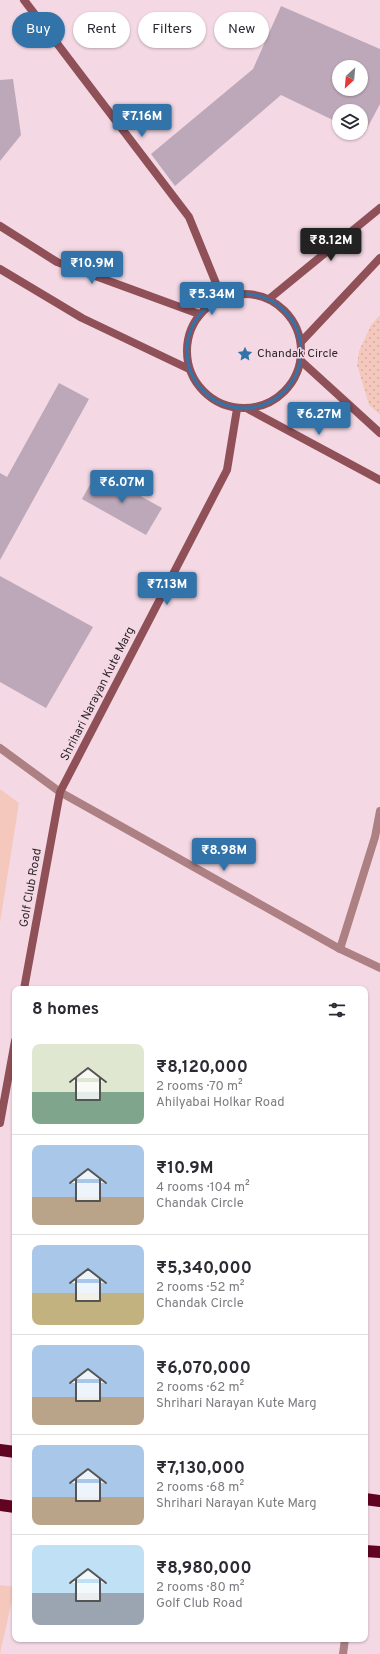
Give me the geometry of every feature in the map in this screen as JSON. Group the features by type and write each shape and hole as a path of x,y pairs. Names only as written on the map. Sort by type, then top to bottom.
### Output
{"highway":[{"path":"0,1450 12,1452"},
{"path":"368,1499 380,1501"},
{"path":"0,1505 12,1507"},
{"path":"368,1551 380,1552"}],"main road":[{"path":"24,0 189,217 222,298"},
{"path":"269,299 380,208"},
{"path":"0,226 57,262 199,314"},
{"path":"301,342 380,258"},
{"path":"0,269 82,318 189,369"},
{"path":"234,294 269,299 282,308 294,323 301,342 301,361 295,379 283,394 266,405 248,409 237,409 221,404 207,396 196,384 189,369 186,350 189,331 199,314 210,304 222,298 234,294"},
{"path":"301,361 380,433"},
{"name":"Shrihari Narayan Kute Marg","path":"60,792 227,470 237,409"},
{"path":"248,409 380,480"},
{"name":"Golf Club Road","path":"25,986 60,792"},
{"path":"0,1123 12,1057"}],"street":[{"path":"0,748 60,792 340,949 380,968"},
{"path":"340,949 377,837 380,811"},
{"path":"343,1654 345,1642"}],"highlighted area":[{"path":"234,294 269,299 282,308 294,323 301,342 301,361 295,379 283,394 266,405 237,409 221,404 196,384 189,369 186,350 189,331 199,314 222,298"}],"shaded area":[{"path":"380,315 380,415 369,405 357,365 359,351 371,325"},
{"path":"0,789 19,803 0,923"},
{"path":"0,1585 12,1587 12,1600 0,1654"}],"building":[{"path":"281,6 380,49 380,104 368,126 368,104 332,104 332,120 281,95 175,186 151,154 253,69 262,48 269,48 269,33"},
{"path":"13,79 21,135 0,161 0,80"},
{"path":"59,383 89,399 0,560 0,473 7,477"},
{"path":"97,472 162,508 146,535 82,499"},
{"path":"0,576 93,627 46,708 0,682"}],"place":[{"name":"Chandak Circle","path":"245,354"}]}
